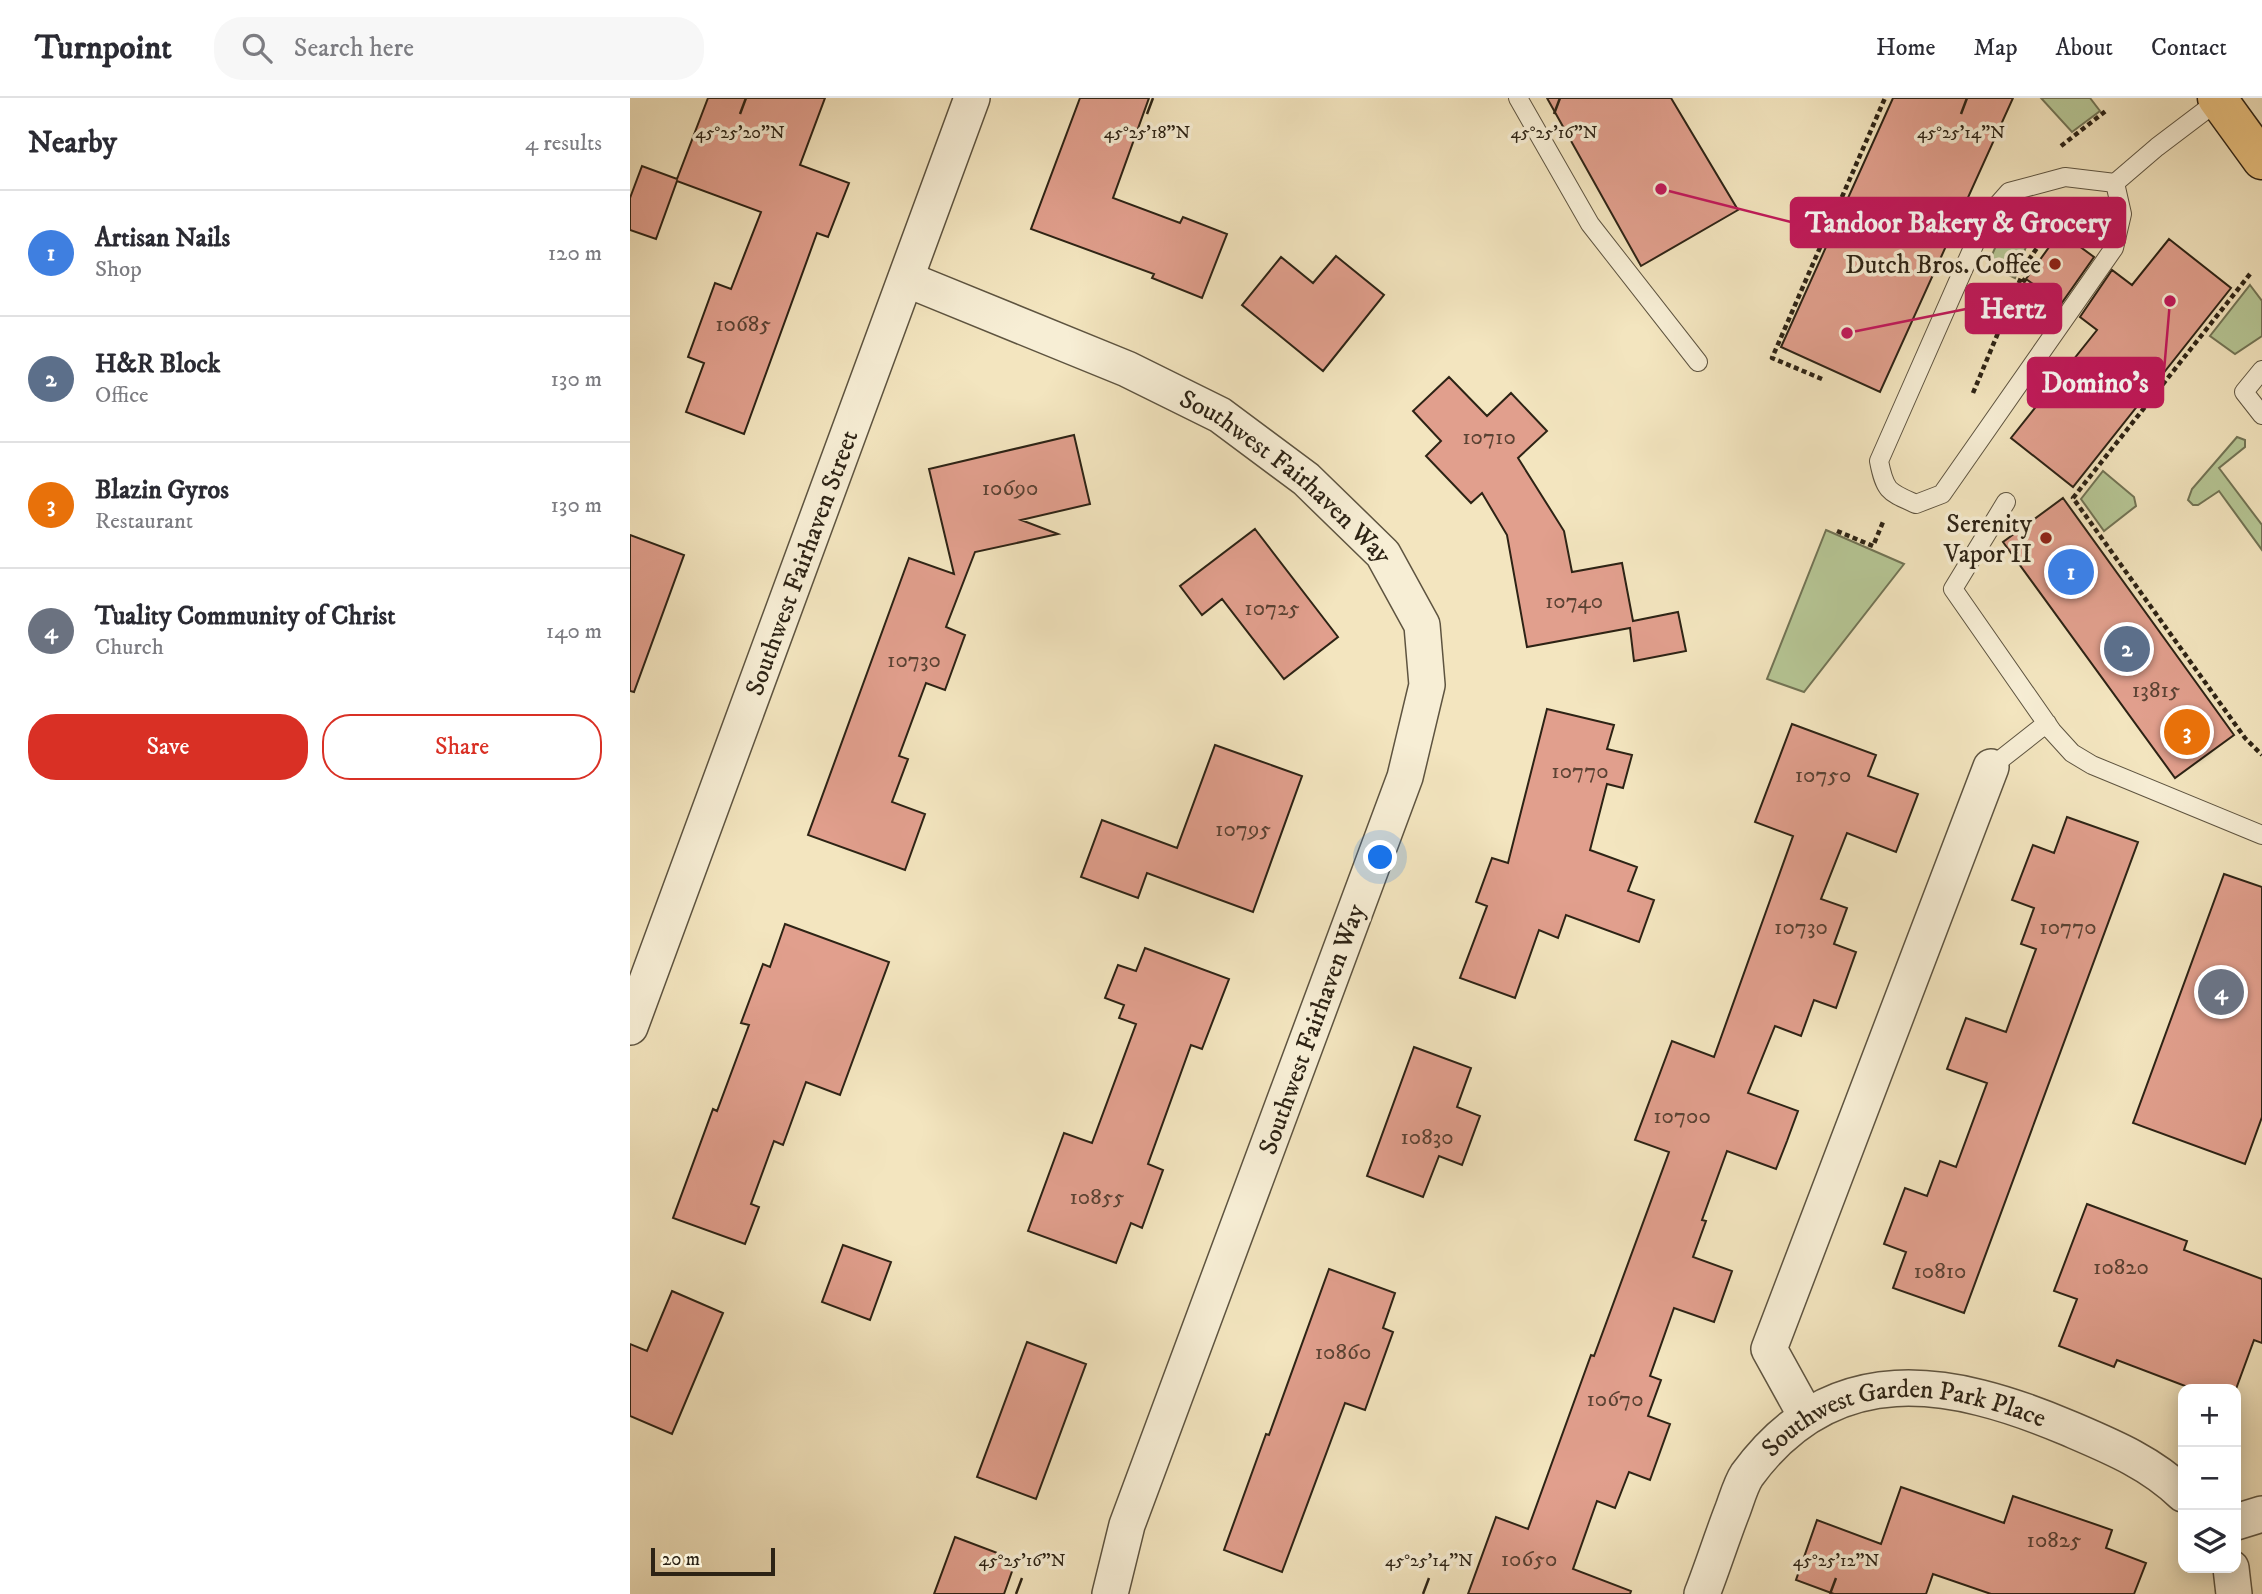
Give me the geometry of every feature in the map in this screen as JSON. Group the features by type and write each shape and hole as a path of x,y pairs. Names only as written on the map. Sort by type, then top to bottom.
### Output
{"highway":[{"path":"2218,99 2262,160"}],"street":[{"name":"Southwest Fairhaven Street","path":"630,1027 972,98"},
{"name":"Southwest Fairhaven Way","path":"906,279 1127,369 1220,415 1306,479 1383,554 1422,625 1426,684 1405,777 1127,1525 1110,1594"},
{"path":"1806,1416 1769,1349 1991,767"},
{"name":"Southwest Garden Park Place","path":"1702,1594 1745,1477 1766,1452 1806,1416 1842,1398 1881,1388 1927,1388 1970,1394 2028,1411 2141,1461 2178,1490"},
{"path":"2241,1520 2262,1514"},
{"path":"2232,1573 2234,1594"}],"lane":[{"path":"1518,98 1590,224 1698,362"},
{"path":"2115,183 2122,214 2114,248 1942,494 1916,504 1896,495 1883,484 1878,461 1986,218 2009,192 2064,177 2115,183 2218,99"},
{"path":"2262,370 2244,392 2262,415"},
{"path":"2006,502 1953,589 2047,723 2072,753 2092,765 2262,835"},
{"path":"1991,767 2047,723"}],"path":[{"path":"1822,379 1772,358 1885,98"},
{"path":"2054,151 2107,110"},
{"path":"1968,404 2028,261 2050,229 2046,209"},
{"path":"2250,274 2073,498 2245,738 2262,755"},
{"path":"2022,279 2048,299"},
{"path":"1837,531 1873,546 1883,522"}],"green space":[{"path":"2041,98 2090,98 2100,111 2072,132"},
{"path":"2041,211 2044,226 2027,244 2015,278 1991,266 1989,261 2006,227 2018,218"},
{"path":"2250,285 2262,301 2262,336 2235,354 2210,336"},
{"path":"2237,437 2245,440 2245,447 2219,468 2262,525 2262,550 2219,491 2198,505 2193,505 2188,500 2192,489"},
{"path":"2103,471 2134,497 2136,506 2104,531 2081,499"},
{"path":"1826,530 1904,564 1804,692 1767,679"}],"building":[{"path":"708,98 825,98 800,165 849,183 828,237 817,233 744,434 686,412 704,363 688,357 715,283 731,289 761,212 677,181 656,239 630,230 630,198 642,166 677,179"},
{"path":"1080,98 1149,98 1113,198 1180,223 1183,217 1227,234 1202,298 1152,278 1154,274 1031,229"},
{"path":"1547,98 1671,98 1738,210 1641,266"},
{"path":"1893,98 2013,98 1880,392 1781,347"},
{"name":"Dutch Bros. Coffee","path":"2060,232 2094,257 2061,304 2026,279"},
{"path":"2169,239 2231,288 2073,487 2011,438 2097,330 2080,317 2112,270 2132,285"},
{"path":"1336,256 1384,295 1323,371 1242,305 1281,257 1313,283"},
{"path":"1449,377 1487,416 1511,393 1547,431 1518,458 1564,531 1572,572 1622,563 1633,621 1678,612 1686,651 1634,661 1630,628 1527,647 1507,535 1482,493 1471,503 1426,456 1441,441 1413,411"},
{"path":"1074,435 1090,504 1021,520 1058,534 975,552 946,627 965,635 945,690 926,683 899,756 908,759 892,802 925,814 905,870 808,835 909,558 954,574 929,469"},
{"path":"2063,498 2234,735 2175,778 2003,542"},
{"path":"1255,529 1338,637 1284,679 1222,599 1202,615 1180,586"},
{"path":"630,535 684,555 634,692 630,691"},
{"path":"1547,709 1614,725 1607,749 1632,755 1623,788 1607,784 1590,850 1637,867 1628,891 1654,900 1639,942 1566,915 1558,938 1539,930 1515,998 1460,978 1487,906 1476,902 1492,858 1508,863"},
{"path":"1792,724 1876,755 1868,776 1918,794 1896,852 1847,833 1821,899 1847,908 1834,944 1856,952 1836,1008 1814,1000 1801,1036 1775,1026 1748,1093 1798,1111 1787,1141 1776,1169 1727,1151 1702,1220 1706,1221 1693,1257 1732,1271 1714,1322 1674,1308 1650,1376 1661,1380 1648,1416 1670,1424 1650,1480 1629,1472 1615,1508 1597,1501 1573,1569 1631,1591 1630,1594 1468,1594 1496,1517 1528,1529 1591,1355 1594,1356 1669,1152 1635,1140 1672,1041 1714,1057 1793,836 1755,822"},
{"path":"1215,745 1302,776 1253,912 1147,873 1138,898 1081,877 1102,820 1177,848"},
{"path":"2067,817 2138,842 1964,1313 1893,1288 1906,1252 1884,1244 1905,1188 1927,1196 1940,1161 1956,1167 1987,1083 1947,1069 1966,1018 2006,1032 2036,949 2021,944 2034,908 2012,900 2033,845 2054,853"},
{"path":"2224,874 2262,887 2262,1117 2245,1164 2133,1123"},
{"path":"785,924 889,962 840,1095 806,1082 783,1145 774,1141 751,1204 759,1207 745,1244 673,1218 713,1109 717,1111 749,1025 741,1023 763,964 770,967"},
{"path":"1145,948 1229,979 1202,1049 1191,1045 1148,1164 1163,1170 1142,1228 1131,1223 1116,1263 1028,1231 1064,1133 1092,1143 1136,1024 1119,1018 1124,1005 1105,998 1118,965 1136,971"},
{"path":"1414,1047 1471,1068 1457,1107 1480,1116 1462,1165 1439,1156 1423,1197 1367,1176"},
{"path":"2087,1204 2187,1241 2184,1250 2262,1279 2262,1343 2254,1340 2238,1384 2180,1384 2117,1360 2114,1367 2059,1346 2077,1299 2054,1291"},
{"path":"843,1245 891,1262 870,1320 822,1302"},
{"path":"1329,1269 1395,1293 1383,1328 1393,1332 1365,1410 1345,1403 1282,1572 1224,1550"},
{"path":"672,1291 723,1313 672,1434 630,1416 630,1344 647,1351"},
{"path":"1027,1342 1086,1364 1036,1499 977,1477"},
{"path":"1901,1487 2004,1523 2013,1496 2112,1530 2106,1548 2146,1563 2134,1594 1991,1594 1933,1574 1926,1594 1834,1594 1796,1580 1817,1520 1881,1544"},
{"path":"955,1537 1016,1560 1004,1594 934,1594"}],"place":[{"name":"Tandoor Bakery & Grocery","path":"1661,189"},
{"name":"Dutch Bros. Coffee","path":"2055,264"},
{"name":"Domino's","path":"2170,301"},
{"name":"Hertz","path":"1847,333"},
{"name":"Serenity Vapor II","path":"2046,538"},
{"name":"Artisan Nails","path":"2071,572"},
{"name":"H&R Block","path":"2127,649"},
{"name":"Blazin Gyros","path":"2187,732"},
{"name":"Tuality Community of Christ","path":"2221,992"}]}
